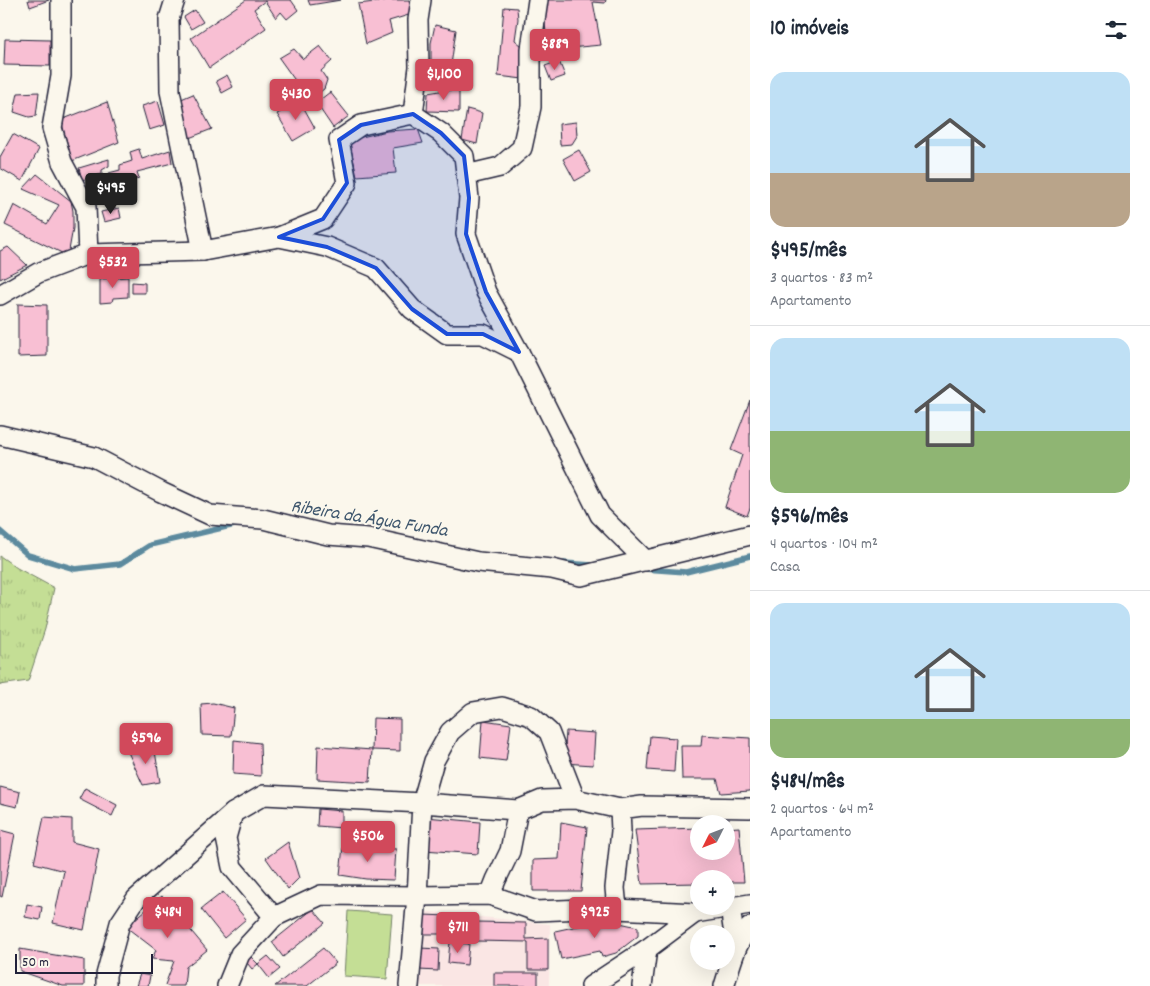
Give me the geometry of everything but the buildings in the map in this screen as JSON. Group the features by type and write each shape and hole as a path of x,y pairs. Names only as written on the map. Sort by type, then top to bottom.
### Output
{"street":[{"path":"61,0 61,76 52,128 62,162 86,207 88,254"},
{"path":"175,0 170,19 170,91 203,251"},
{"path":"413,114 420,67 418,20 421,0"},
{"path":"466,175 500,167 522,148 531,107 531,49 538,0"},
{"path":"0,295 38,273 88,254 203,251 279,237 323,219 347,184 339,140 361,125 413,114 442,133 464,156 468,198 466,234 486,292 519,352 600,515 646,561"},
{"path":"279,237 327,247 376,268 412,309 447,334 483,334 519,352"},
{"path":"0,435 94,457 161,492 210,514 263,519 328,535 368,538 478,562 552,569 581,576 750,535"},
{"path":"408,986 418,896 422,803 434,761 450,732 473,712 502,707 531,716 549,732 575,799"},
{"path":"106,986 106,975 120,922 136,899 233,813 264,795 518,810 542,800 575,799 620,809 642,806 750,808"},
{"path":"617,909 615,888 621,831 620,809"},
{"path":"490,894 510,851 518,810"},
{"path":"233,813 226,838 232,867 274,917"},
{"path":"227,986 240,954 274,917 321,895 418,896 490,894 536,911 617,909 690,913"},
{"path":"735,906 750,904"},
{"path":"591,986 647,949 692,915"},
{"path":"731,915 736,949"},
{"path":"724,986 736,949 750,927"},
{"path":"642,986 647,949"}],"highlighted area":[{"path":"413,114 441,133 464,156 469,198 466,234 486,292 519,352 483,334 447,334 412,309 376,268 327,247 279,237 323,219 347,183 339,140 361,125"}],"shaded area":[{"path":"420,911 550,924 549,986 416,986"}],"green space":[{"path":"0,556 17,568 54,588 45,629 28,681 0,685"},
{"path":"348,911 392,914 387,979 344,976"}],"waterway":[{"name":"Ribeira da Água Funda","path":"0,531 28,555 75,569 120,564 150,545 239,524"},
{"name":"Ribeira da Água Funda","path":"644,569 686,572 750,556"},
{"name":"Ribeira da Água Funda","path":"564,563 592,565"}]}
